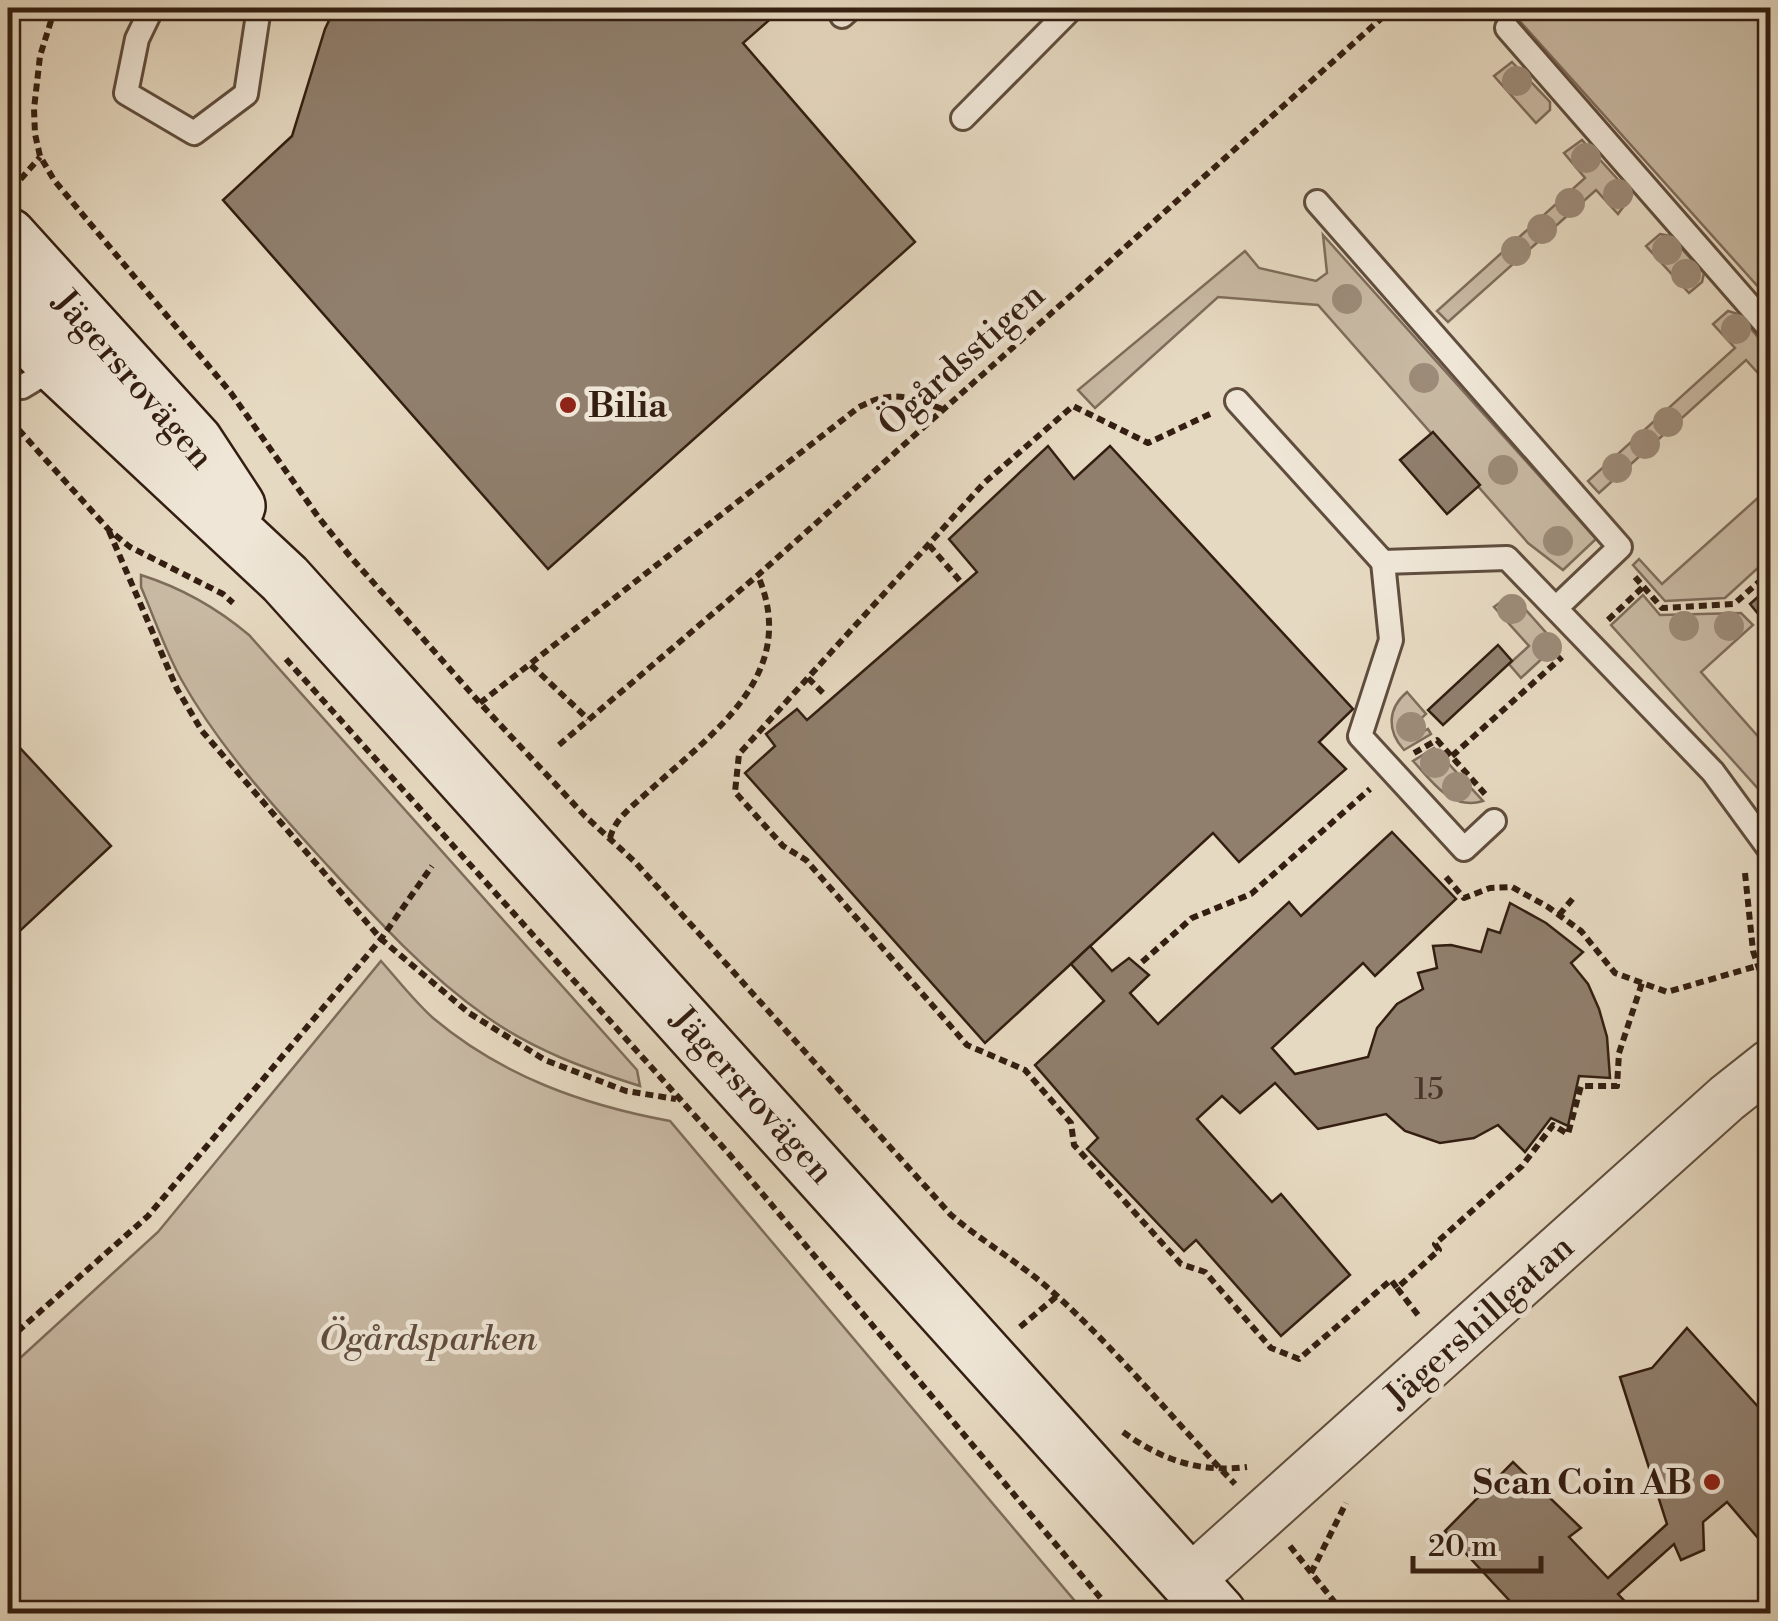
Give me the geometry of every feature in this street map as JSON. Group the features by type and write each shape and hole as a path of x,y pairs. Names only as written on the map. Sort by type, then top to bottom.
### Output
{"street":[{"name":"Jägersrovägen","path":"8,236 196,442 264,596"},
{"name":"Jägersrovägen","path":"8,315 264,596 1204,1597"},
{"name":"Jägershillgatan","path":"1204,1597 1264,1514 1727,1098 1769,1041"}],"lane":[{"path":"152,8 137,39 126,93 194,133 246,94 259,8"},
{"path":"963,118 1072,8"},
{"path":"1507,28 1770,329"},
{"path":"1317,202 1620,547 1557,607"},
{"path":"8,386 22,387 58,366"},
{"path":"1236,401 1383,562 1391,640 1360,736 1464,849 1494,813"},
{"path":"1383,562 1507,558 1713,772 1770,850"}],"path":[{"path":"55,8 36,76 34,134 40,156 76,208 231,394 338,543 480,703 634,862 950,1214 1058,1296 1152,1391 1264,1514 1341,1610 1331,1614"},
{"name":"Ögårdsstigen","path":"559,745 758,575 1393,8"},
{"path":"8,193 40,156"},
{"path":"480,703 858,406 881,396 913,398 942,410"},
{"path":"1236,401 1148,444 1073,406 984,483 739,754 735,792 783,846 806,860 967,1045 1025,1070 1071,1123 1074,1146 1181,1264 1204,1272 1271,1348 1299,1359 1391,1280 1422,1326"},
{"path":"8,417 109,530 130,547 222,594 264,596"},
{"path":"109,530 170,674 202,731 380,939 469,1013 544,1060 626,1091 678,1099"},
{"path":"929,544 960,581"},
{"path":"1613,554 1662,608 1734,604 1770,572"},
{"path":"610,840 620,818 704,741 747,696 761,671 771,636 769,602 758,575"},
{"path":"1607,621 1643,586"},
{"path":"274,646 730,1154 1114,1614"},
{"path":"1452,756 1558,658 1568,656"},
{"path":"1558,658 1570,671"},
{"path":"532,665 588,720"},
{"path":"808,678 826,696"},
{"path":"1408,756 1436,740 1494,813"},
{"path":"1142,962 1192,918 1251,894 1372,788 1382,804"},
{"path":"8,1340 148,1216 380,939 432,866"},
{"path":"1744,870 1752,951 1769,998 1769,1041"},
{"path":"1441,871 1464,898 1490,888 1512,887 1581,931 1615,973 1667,992 1757,966"},
{"path":"1559,915 1576,896"},
{"path":"1398,1288 1439,1250 1435,1244 1522,1166 1553,1125 1568,1134 1581,1086 1617,1086 1619,1053 1642,983"},
{"path":"1018,1329 1058,1296"}],"green space":[{"path":"1508,8 1770,8 1770,300"},
{"path":"1512,62 1550,102 1550,110 1536,123 1494,76"},
{"path":"1582,140 1632,195 1618,214 1596,190 1448,322 1437,311 1585,178 1564,153"},
{"path":"1660,234 1670,236 1704,273 1702,282 1689,293 1646,246"},
{"path":"1323,235 1596,539 1563,570 1528,543 1318,305 1218,297 1095,408 1078,390 1245,251 1259,268 1316,281 1327,273"},
{"path":"1728,311 1738,314 1770,351 1770,382 1746,360 1599,493 1588,481 1735,348 1713,324"},
{"path":"1770,487 1770,557 1725,598 1665,601 1633,565 1639,559 1662,584"},
{"path":"141,575 198,600 249,635 637,1070 640,1086 560,1058 505,1029 443,983 384,926 268,799 212,729 170,657 141,587"},
{"path":"1643,595 1660,615 1741,613 1753,625 1701,672 1770,750 1770,802 1611,625"},
{"path":"1509,596 1557,645 1521,678 1509,664 1529,646 1494,607"},
{"path":"1407,692 1426,714 1415,724 1422,732 1428,729 1431,734 1404,750 1394,735 1392,720 1396,706"},
{"path":"1434,748 1483,801 1461,802 1452,798 1413,761"},
{"name":"Ögårdsparken","path":"381,961 433,1018 515,1072 575,1097 670,1121 1085,1613 8,1613 8,1369 158,1232"}],"building":[{"name":"Bilia","path":"335,8 783,8 743,43 915,242 548,569 223,200 292,136"},
{"path":"1433,432 1480,485 1447,514 1400,460"},
{"path":"1048,446 1074,479 1110,446 1353,709 1319,742 1346,769 1239,862 1213,833 985,1043 745,773 775,746 766,734 797,709 807,720 977,572 949,539"},
{"path":"1770,586 1770,605 1759,615 1750,604"},
{"path":"1498,645 1512,661 1443,725 1428,710"},
{"path":"8,735 111,846 8,942"},
{"path":"1392,832 1456,899 1375,976 1363,963 1272,1048 1295,1074 1368,1057 1377,1028 1397,1004 1423,989 1418,973 1437,968 1433,946 1451,945 1481,952 1488,929 1500,933 1510,903 1546,923 1583,952 1571,963 1588,984 1599,1009 1607,1037 1610,1078 1579,1076 1568,1126 1551,1118 1525,1152 1498,1125 1474,1138 1440,1143 1405,1131 1386,1114 1318,1129 1275,1083 1240,1113 1222,1096 1197,1119 1272,1202 1281,1194 1350,1275 1281,1336 1196,1240 1184,1251 1087,1149 1098,1138 1035,1065 1104,1001 1071,964 1090,946 1112,971 1129,958 1149,975 1130,993 1158,1024 1289,902 1301,916"},
{"name":"Scan Coin AB","path":"1687,1328 1770,1420 1770,1552 1727,1502 1703,1522 1704,1550 1681,1560 1674,1544 1618,1594 1637,1614 1522,1614 1445,1531 1513,1462 1581,1528 1569,1537 1608,1578 1667,1524 1620,1377 1652,1368"}],"place":[{"name":"Bilia","path":"568,405"},
{"name":"Scan Coin AB","path":"1712,1482"}]}
